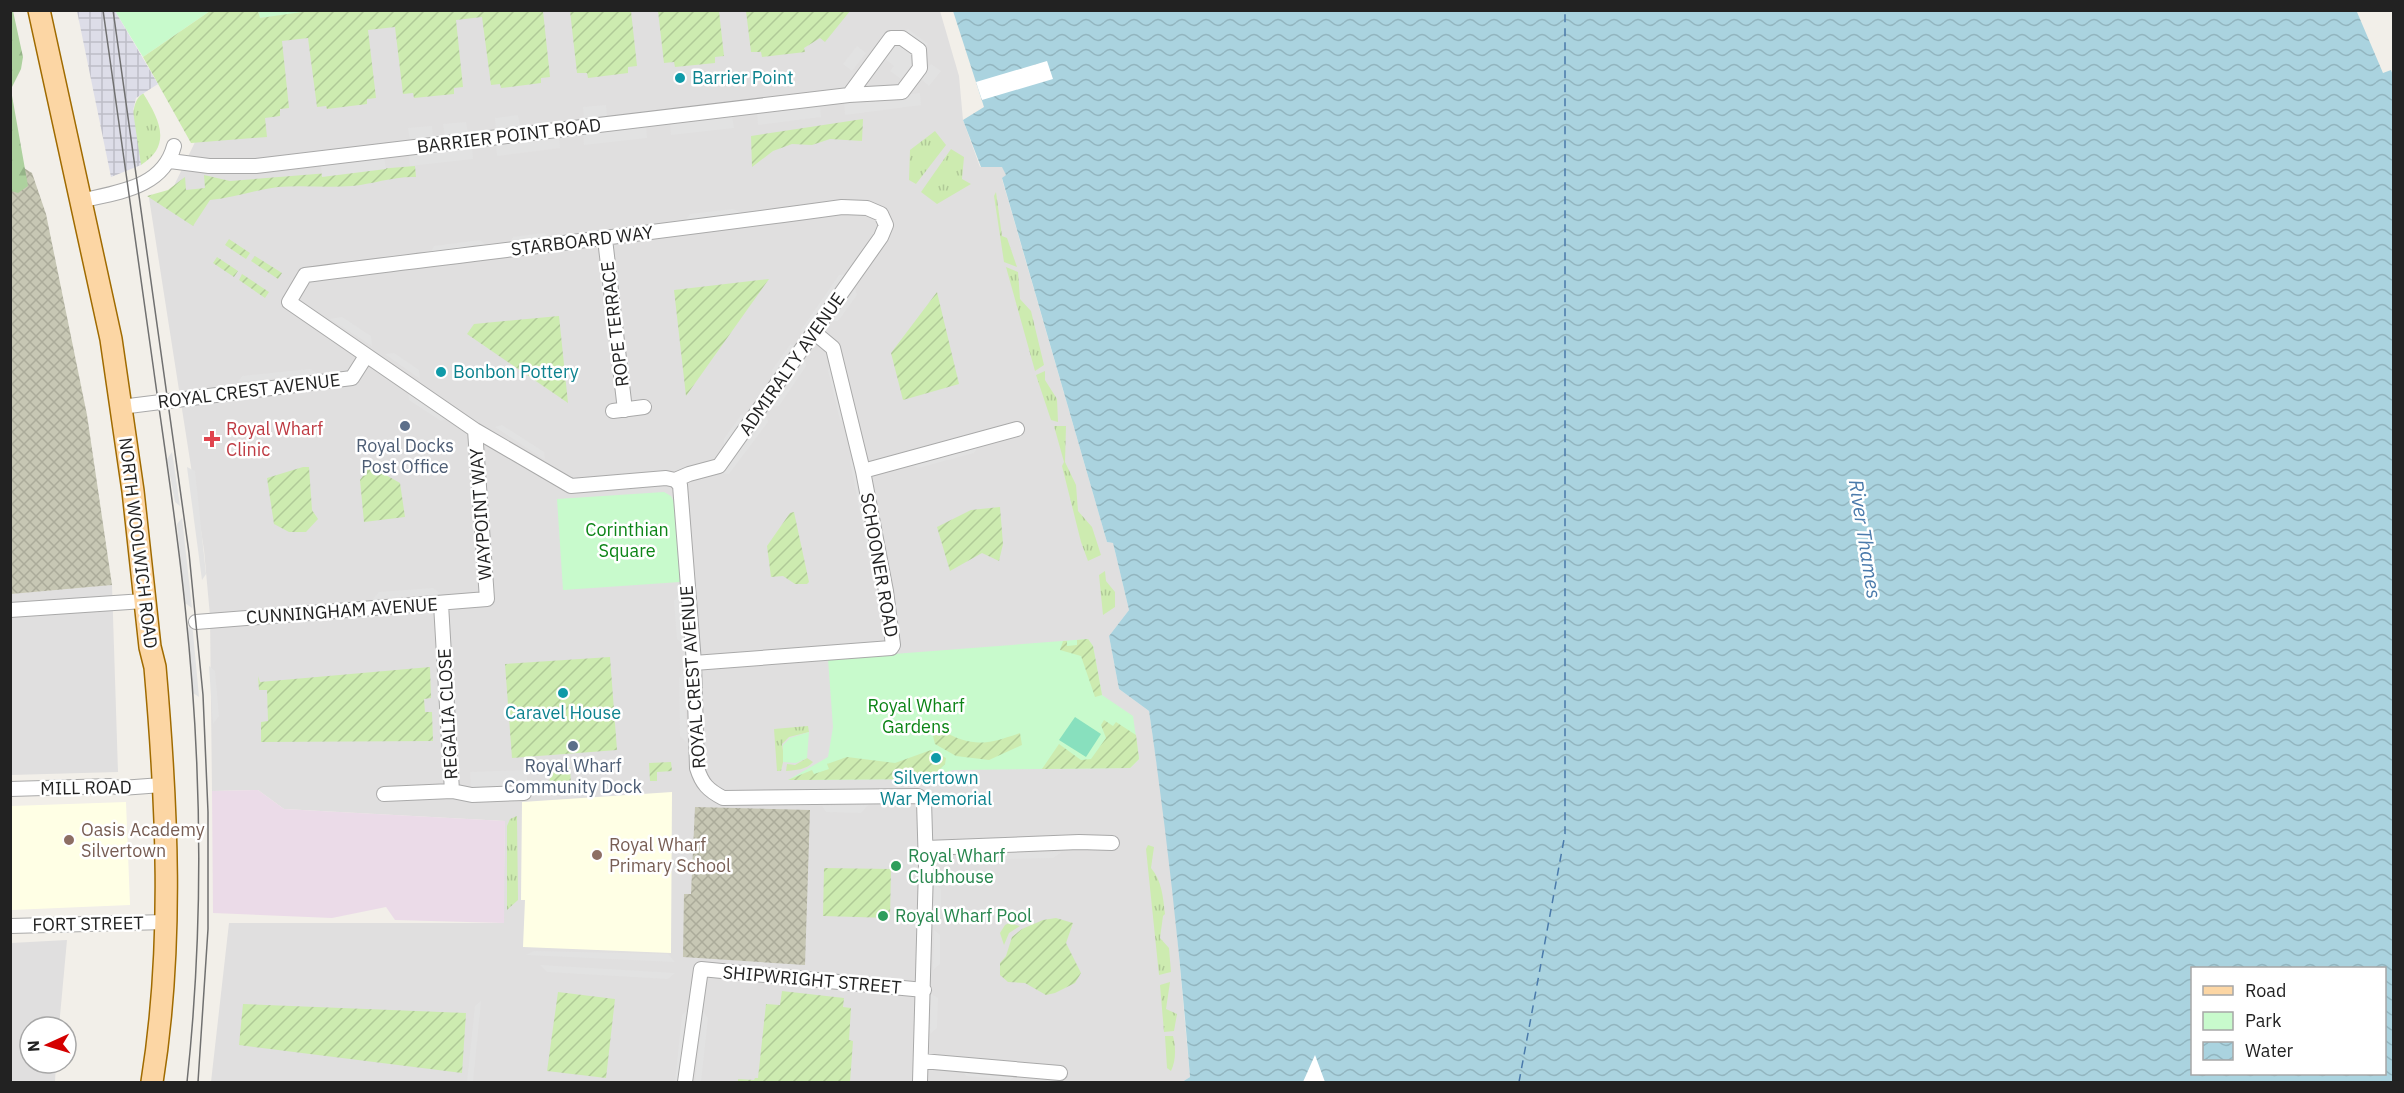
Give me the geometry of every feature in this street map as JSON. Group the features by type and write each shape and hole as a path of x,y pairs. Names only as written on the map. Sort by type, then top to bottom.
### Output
{"main road":[{"name":"NORTH WOOLWICH ROAD","path":"39,10 111,339 135,510 144,601 155,667 162,785 166,922 161,1011 152,1083"}],"street":[{"name":"BARRIER POINT ROAD","path":"170,161 209,166 256,166 849,95 902,92 920,68 919,50 902,38 891,38 849,95"},
{"path":"80,201 120,191 153,179 170,161 174,146"},
{"name":"STARBOARD WAY","path":"289,302 305,275 497,250 605,239 842,207 867,208 881,214 885,220"},
{"name":"ADMIRALTY AVENUE","path":"675,480 719,466 881,237 886,225 885,220"},
{"name":"ROPE TERRACE","path":"605,239 619,410 644,407"},
{"name":"ROYAL CREST AVENUE","path":"289,302 475,430 571,486 666,477 675,480 680,485 694,663 697,768 701,781 708,790 723,798 918,796 924,801 926,848 921,1083"},
{"name":"SCHOONER ROAD","path":"694,663 891,648 894,641 862,471 833,348 815,333"},
{"name":"ROYAL CREST AVENUE","path":"121,407 352,378 366,356"},
{"path":"862,471 1017,429"},
{"name":"WAYPOINT WAY","path":"475,430 487,599"},
{"name":"CUNNINGHAM AVENUE","path":"196,622 487,599"},
{"path":"10,610 144,601"},
{"name":"REGALIA CLOSE","path":"384,794 452,792 441,604"},
{"name":"MILL ROAD","path":"10,789 111,786 121,788 162,785"},
{"path":"452,792 472,795 524,793"},
{"path":"926,848 1079,842 1112,843"},
{"name":"FORT STREET","path":"10,926 166,922"},
{"name":"SHIPWRIGHT STREET","path":"686,1083 700,969 924,990"},
{"path":"922,1061 1060,1073"}],"shaded area":[{"path":"316,10 940,11 959,76 963,120 980,167 1003,167 1006,175 1002,179 1107,542 1113,543 1129,610 1109,636 1119,689 1149,711 1169,846 1190,1077 1182,1082 211,1082 229,923 503,923 505,821 284,809 258,790 212,791 210,616 204,550 149,198 170,194 258,11 259,17"},
{"path":"77,11 115,11 158,84 136,98 133,111 141,165 111,177"},
{"path":"908,29 928,44 901,79 890,71 894,66 885,59"},
{"path":"857,46 866,53 852,71 843,64"},
{"path":"931,64 941,71 929,86 920,78"},
{"path":"10,93 24,168 32,173 46,214 87,415 112,585 11,594"},
{"path":"920,93 921,105 845,115 844,102"},
{"path":"820,104 821,117 758,125 757,112"},
{"path":"606,105 607,117 584,120 583,107"},
{"path":"518,115 520,127 496,130 495,118"},
{"path":"732,116 734,128 671,135 670,123"},
{"path":"466,122 468,134 445,137 443,124"},
{"path":"646,125 647,138 584,145 583,133"},
{"path":"432,126 433,138 410,140 408,128"},
{"path":"559,136 560,148 497,156 496,144"},
{"path":"472,147 473,159 410,166 409,155"},
{"path":"384,157 386,169 322,177 321,165"},
{"path":"733,209 744,214 684,222 690,214"},
{"path":"544,233 552,238 509,243 513,237"},
{"path":"480,240 487,246 431,252 434,246"},
{"path":"848,274 802,337 801,330 839,275"},
{"path":"855,289 857,295 838,321 832,321"},
{"path":"342,317 371,336 372,346 330,319"},
{"path":"797,344 774,378 772,370 790,345"},
{"path":"394,353 419,370 420,379 385,354"},
{"path":"805,360 806,366 779,406 772,406"},
{"path":"832,364 846,423 840,420 828,370"},
{"path":"310,369 319,374 238,382 242,376"},
{"path":"408,391 450,418 441,421 409,400"},
{"path":"766,414 768,422 729,474 719,473 725,469"},
{"path":"741,415 748,415 724,448 724,439"},
{"path":"502,425 544,452 545,460 495,427"},
{"path":"980,444 974,453 918,468 912,465"},
{"path":"172,452 180,506 175,502 167,459"},
{"path":"855,456 880,586 873,580 850,461"},
{"path":"187,467 195,471 206,574 202,580"},
{"path":"182,518 192,608 185,603 177,524"},
{"path":"112,585 118,772 11,775 10,594"},
{"path":"433,588 441,594 373,599 379,592"},
{"path":"680,593 684,645 677,639 674,601"},
{"path":"192,622 199,697 193,693 188,628"},
{"path":"209,666 215,671 219,716 213,724"},
{"path":"684,672 687,743 680,736 679,678"},
{"path":"527,770 527,786 471,788 470,772"},
{"path":"258,790 284,809 505,821 504,923 395,920 386,907 332,918 213,913 212,791"},
{"name":"Royal Wharf Primary School","path":"672,792 671,953 523,947 525,900 521,900 522,802"},
{"name":"Oasis Academy Silvertown","path":"126,802 130,905 11,910 11,806"},
{"path":"868,805 861,813 826,812 822,806"},
{"path":"695,807 810,810 805,965 683,957 684,894 691,894"},
{"path":"1062,852 1053,858 962,860 953,853"},
{"path":"934,884 941,889 941,918 933,925"},
{"path":"934,930 940,935 940,964 933,970"},
{"path":"67,940 60,1015 18,1015 18,1075 55,1075 55,1082 11,1082 11,943"},
{"path":"534,951 668,954 675,962 526,955"},
{"path":"540,965 675,973 668,979 547,972"},
{"path":"931,994 938,998 937,1028 930,1034"},
{"path":"481,1001 473,1082 467,1082 475,1006"},
{"path":"688,1010 681,1082 675,1082 682,1015"},
{"path":"703,1012 708,1018 701,1082 695,1082"},
{"path":"962,1070 1016,1075 1010,1080 966,1076"}],"green space":[{"path":"258,10 316,11 259,18"},
{"path":"316,10 543,11 550,77 541,78 541,83 501,88 500,84 491,85 482,17 456,20 463,87 454,88 454,94 414,98 413,93 403,94 395,27 368,30 376,98 367,99 367,104 327,109 326,106 317,107 308,38 282,41 289,108 280,109 280,116 265,118 267,137 191,143 143,57 210,11 258,11 260,18"},
{"path":"746,10 850,11 825,42 820,38 804,48 805,52 762,57 761,52 751,52"},
{"path":"10,11 13,11 23,57 21,69 11,89"},
{"path":"115,11 210,11 143,57"},
{"path":"570,11 631,11 637,66 628,67 628,73 588,78 587,73 577,73"},
{"path":"658,11 719,11 724,56 715,57 715,63 675,67 674,62 664,63"},
{"path":"11,90 28,186 18,193 11,191"},
{"path":"143,93 158,122 160,140 151,157 141,165 133,116 137,99"},
{"path":"863,119 862,141 830,139 812,145 792,144 773,151 752,167 751,136"},
{"path":"935,131 946,145 916,184 909,180 910,150"},
{"path":"951,149 964,157 962,179 971,184 937,204 921,192"},
{"path":"415,166 416,177 352,186 278,187 210,200 193,226 147,196 168,190 185,177 186,190 205,188 204,175 230,181"},
{"path":"996,192 1002,236 1007,238 1017,267 1004,262 994,196"},
{"path":"229,239 250,253 246,259 225,245"},
{"path":"255,256 282,273 278,279 251,261"},
{"path":"217,257 238,271 234,277 213,263"},
{"path":"1006,267 1018,272 1020,299 1031,311 1044,365 1035,371"},
{"path":"242,274 269,292 265,298 239,280"},
{"path":"769,279 686,396 674,290"},
{"path":"937,292 959,384 903,400 891,353"},
{"path":"559,316 568,403 467,334 474,324"},
{"path":"1045,371 1045,380 1057,399 1058,422 1051,420 1036,375"},
{"path":"1054,426 1066,426 1065,462 1076,485 1078,511 1092,527 1101,555 1088,561 1081,542"},
{"path":"370,466 400,483 405,517 364,522 360,480"},
{"path":"309,467 312,510 318,519 306,532 289,532 274,524 267,478"},
{"name":"Corinthian Square","path":"664,492 671,496 675,504 680,582 563,590 557,499"},
{"path":"1000,507 1003,544 999,561 982,553 950,571 937,527 971,510"},
{"path":"794,512 809,582 807,584 795,584 783,576 771,577 767,546 790,513"},
{"path":"1105,571 1106,581 1115,592 1115,607 1103,615 1099,575"},
{"name":"Royal Wharf Gardens","path":"1088,639 1093,646 1102,695 1133,716 1139,759 1130,768 953,770 929,779 788,780 828,757 833,727 828,659"},
{"path":"1088,639 1093,646 1102,695 1095,697 1081,656 1060,650 1063,641 1067,641 1067,646 1077,645 1077,640"},
{"path":"610,657 617,750 512,758 505,664"},
{"path":"430,667 431,698 424,699 425,712 432,712 433,741 261,742 261,722 268,721 267,690 259,690 258,676 260,682"},
{"path":"1075,717 1101,734 1086,757 1059,740"},
{"path":"1104,720 1113,726 1116,722 1136,735 1139,759 1130,768 1042,769 1059,744 1081,760 1091,759 1106,738 1101,725"},
{"path":"808,726 809,732 789,737 782,744 784,758 781,771 777,771 774,729"},
{"path":"943,731 972,742 989,742 1020,733 1022,745 989,760 956,756 935,744 932,732"},
{"path":"809,732 807,758 796,763 783,762 783,745 790,738"},
{"path":"931,750 946,758 945,764 929,779 788,780 812,770 814,774 829,769 827,764 847,757 895,763"},
{"path":"807,758 813,762 807,767 786,771 787,764 795,765"},
{"path":"671,762 672,771 657,772 657,781 650,781 649,763"},
{"path":"570,767 571,785 550,787 549,768"},
{"path":"517,816 518,900 507,910 507,826 510,819"},
{"path":"1148,845 1154,847 1151,868 1160,884 1164,901 1165,914 1160,938 1169,948 1171,972 1159,975 1146,849"},
{"path":"824,868 891,869 890,918 823,916"},
{"path":"1056,918 1073,923 1066,943 1081,973 1075,983 1046,995 1025,983 1008,982 1000,975 1000,963 1006,956 1012,937 1022,929 1043,920"},
{"path":"1009,923 1020,926 1009,933 1004,945 1000,933"},
{"path":"1170,982 1166,1009 1177,1014 1174,1031 1164,1032 1160,985"},
{"path":"782,991 844,998 843,1007 851,1008 849,1040 853,1041 850,1082 738,1082 738,1079 758,1078 766,1004 780,1005"},
{"path":"558,992 615,999 606,1078 547,1071"},
{"path":"243,1004 466,1013 462,1073 239,1045"},
{"path":"1165,1036 1173,1036 1174,1040 1175,1058 1171,1071 1167,1068"}],"water":[{"name":"River Thames","path":"953,11 2359,11 2357,12 2383,73 2391,70 2394,78 2393,1082 1182,1082 1190,1077 1186,1031 1167,848 1149,711 1119,689 1109,636 1129,610 1113,543 1107,542 1002,178 1006,175 1002,167 981,167 963,120 984,107"}],"pier":[{"path":"1047,61 1053,79 982,100 976,82"},
{"path":"1315,1055 1325,1082 1303,1082"}],"ferry route":[{"path":"1519,1082 1565,834 1565,10"}],"tram line":[{"path":"103,10 174,516 191,666 199,844 196,963 187,1082"},
{"path":"113,10 189,553 203,695 208,812 208,929 198,1082"}],"place":[{"name":"Barrier Point","path":"680,78"},
{"name":"Bonbon Pottery","path":"441,372"},
{"name":"Royal Docks Post Office","path":"405,426"},
{"name":"Royal Wharf Clinic","path":"212,439"},
{"name":"Caravel House","path":"563,693"},
{"name":"Royal Wharf Community Dock","path":"573,746"},
{"name":"Silvertown War Memorial","path":"936,758"},
{"name":"Oasis Academy Silvertown","path":"69,840"},
{"name":"Royal Wharf Primary School","path":"597,855"},
{"name":"Royal Wharf Clubhouse","path":"896,866"},
{"name":"Royal Wharf Pool","path":"883,916"}]}
